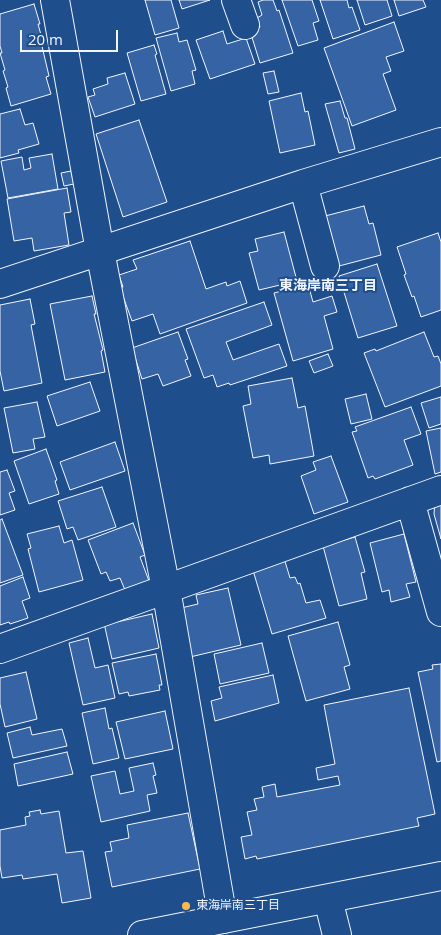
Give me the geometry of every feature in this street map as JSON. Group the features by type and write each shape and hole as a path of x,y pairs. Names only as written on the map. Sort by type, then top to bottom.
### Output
{"street":[{"path":"55,0 100,251 166,589 223,919"},
{"path":"236,0 245,26"},
{"path":"0,284 304,184 441,142"},
{"path":"304,184 325,266"},
{"path":"0,649 441,490"},
{"path":"410,501 441,612"},
{"path":"142,935 441,876"},
{"path":"328,899 336,935"}],"building":[{"path":"145,0 171,0 179,28 155,35"},
{"path":"179,0 210,0 182,9"},
{"path":"273,0 277,11 279,10 293,53 260,63 250,31 260,27 257,18 262,15 258,2"},
{"path":"282,0 312,0 319,21 313,23 318,40 298,46"},
{"path":"320,0 347,0 349,8 352,7 360,30 333,39"},
{"path":"357,0 387,0 392,16 365,25"},
{"path":"394,0 423,0 426,7 399,16"},
{"path":"34,4 40,24 38,24 43,42 41,42 49,76 46,77 51,94 11,106 0,53 2,53 0,46 0,14"},
{"path":"394,22 404,51 386,57 391,71 383,74 396,110 352,126 324,48"},
{"path":"223,31 227,44 246,38 255,64 210,79 196,40"},
{"path":"177,33 179,42 187,40 196,70 192,71 195,84 171,91 156,38"},
{"path":"154,45 166,94 141,101 127,53"},
{"path":"274,71 279,92 268,94 263,73"},
{"path":"125,73 135,104 95,117 88,97 95,95 93,89 108,84 107,78"},
{"path":"301,93 305,112 308,111 315,145 280,153 269,101"},
{"path":"340,101 345,118 347,118 355,149 339,153 325,104"},
{"path":"20,109 25,125 33,123 39,144 18,150 19,153 0,158 0,114"},
{"path":"139,120 167,202 123,217 96,134"},
{"path":"52,154 58,189 8,198 1,161 22,157 24,170 31,168 29,158"},
{"path":"71,171 74,184 64,186 61,173"},
{"path":"67,188 71,212 64,213 69,245 34,251 32,238 14,241 7,199"},
{"path":"364,206 369,224 373,223 381,255 339,266 325,216"},
{"path":"284,232 297,281 259,290 249,253 258,251 255,239"},
{"path":"438,233 441,242 441,310 421,317 404,275 406,274 397,247"},
{"path":"190,241 206,289 226,282 227,286 240,281 247,303 160,334 153,314 132,321 120,288 123,287 119,275 137,269 133,260"},
{"path":"377,264 397,326 358,338 339,276"},
{"path":"308,284 313,302 332,296 337,312 324,316 333,349 293,361 274,293"},
{"path":"92,296 96,314 94,314 103,350 101,351 105,372 65,380 50,304"},
{"path":"30,299 35,324 31,325 42,383 4,391 0,371 0,305"},
{"path":"264,302 272,325 226,342 233,360 279,344 287,366 230,385 229,383 217,387 213,375 204,378 186,329"},
{"path":"178,332 188,359 185,360 191,376 163,386 158,374 142,379 132,348"},
{"path":"424,332 434,357 438,356 441,364 441,386 385,407 364,353 375,349 376,351"},
{"path":"328,354 333,366 314,373 309,361"},
{"path":"292,378 298,408 305,406 314,456 270,464 269,455 253,458 243,406 251,404 248,386"},
{"path":"90,382 100,411 57,426 47,396"},
{"path":"366,394 372,419 351,424 345,399"},
{"path":"441,397 441,424 429,428 421,403"},
{"path":"37,402 45,437 33,439 35,449 13,453 4,408"},
{"path":"411,407 421,434 404,440 413,465 375,479 373,476 368,478 352,432 357,431 355,427"},
{"path":"441,428 441,472 435,474 426,431"},
{"path":"115,442 125,471 70,490 60,462"},
{"path":"46,449 57,480 55,481 59,494 29,504 14,461"},
{"path":"331,456 348,502 314,514 301,476 316,470 313,462"},
{"path":"7,470 15,491 9,493 15,510 0,515 0,472"},
{"path":"102,487 116,527 78,540 73,527 67,529 58,501"},
{"path":"441,499 441,539 434,514 435,501"},
{"path":"2,519 23,575 0,583 0,520"},
{"path":"133,523 145,555 140,557 149,581 125,590 120,578 110,581 106,572 101,574 88,540"},
{"path":"59,526 64,543 72,540 83,580 39,592 28,549 31,548 27,534"},
{"path":"404,534 416,582 406,584 410,597 391,602 389,590 382,592 370,543"},
{"path":"355,537 365,572 361,573 367,599 339,606 323,546"},
{"path":"284,558 290,578 295,577 298,584 300,583 306,603 320,600 326,618 272,634 252,567"},
{"path":"23,577 30,598 22,601 28,618 0,625 0,586"},
{"path":"228,588 241,645 190,657 181,608 198,604 196,595"},
{"path":"152,614 159,648 112,659 104,623"},
{"path":"338,622 350,665 344,667 350,689 306,701 288,636"},
{"path":"88,638 95,668 108,665 115,698 83,705 69,643"},
{"path":"262,643 269,673 220,684 214,654"},
{"path":"156,654 162,685 159,685 160,690 129,696 128,692 119,694 112,663"},
{"path":"441,664 441,761 437,762 418,672 433,669 432,665"},
{"path":"26,672 37,719 5,727 0,704 0,678"},
{"path":"273,675 279,703 215,721 211,701 222,698 219,687"},
{"path":"409,688 435,814 417,818 419,826 257,859 256,856 245,859 241,837 252,835 247,812 257,810 254,799 264,797 262,787 275,784 277,797 340,785 338,776 318,780 316,768 335,764 324,705"},
{"path":"105,708 109,729 112,728 119,758 93,764 82,713"},
{"path":"165,711 173,749 125,759 116,722"},
{"path":"30,727 32,735 62,729 67,746 13,758 7,733"},
{"path":"67,752 73,774 18,786 14,764"},
{"path":"153,763 156,775 153,776 157,793 147,795 150,811 101,822 91,776 115,771 120,794 134,791 129,768"},
{"path":"40,810 41,814 59,811 66,853 83,851 91,898 62,903 57,874 23,879 22,875 2,878 0,830 26,825 25,817 30,816 29,812"},
{"path":"188,813 200,869 112,887 105,852 112,851 110,842 129,838 127,825"}],"place":[{"name":"東海岸南三丁目","path":"186,906"}],"district":[{"name":"東海岸南三丁目","path":"328,286"}]}
